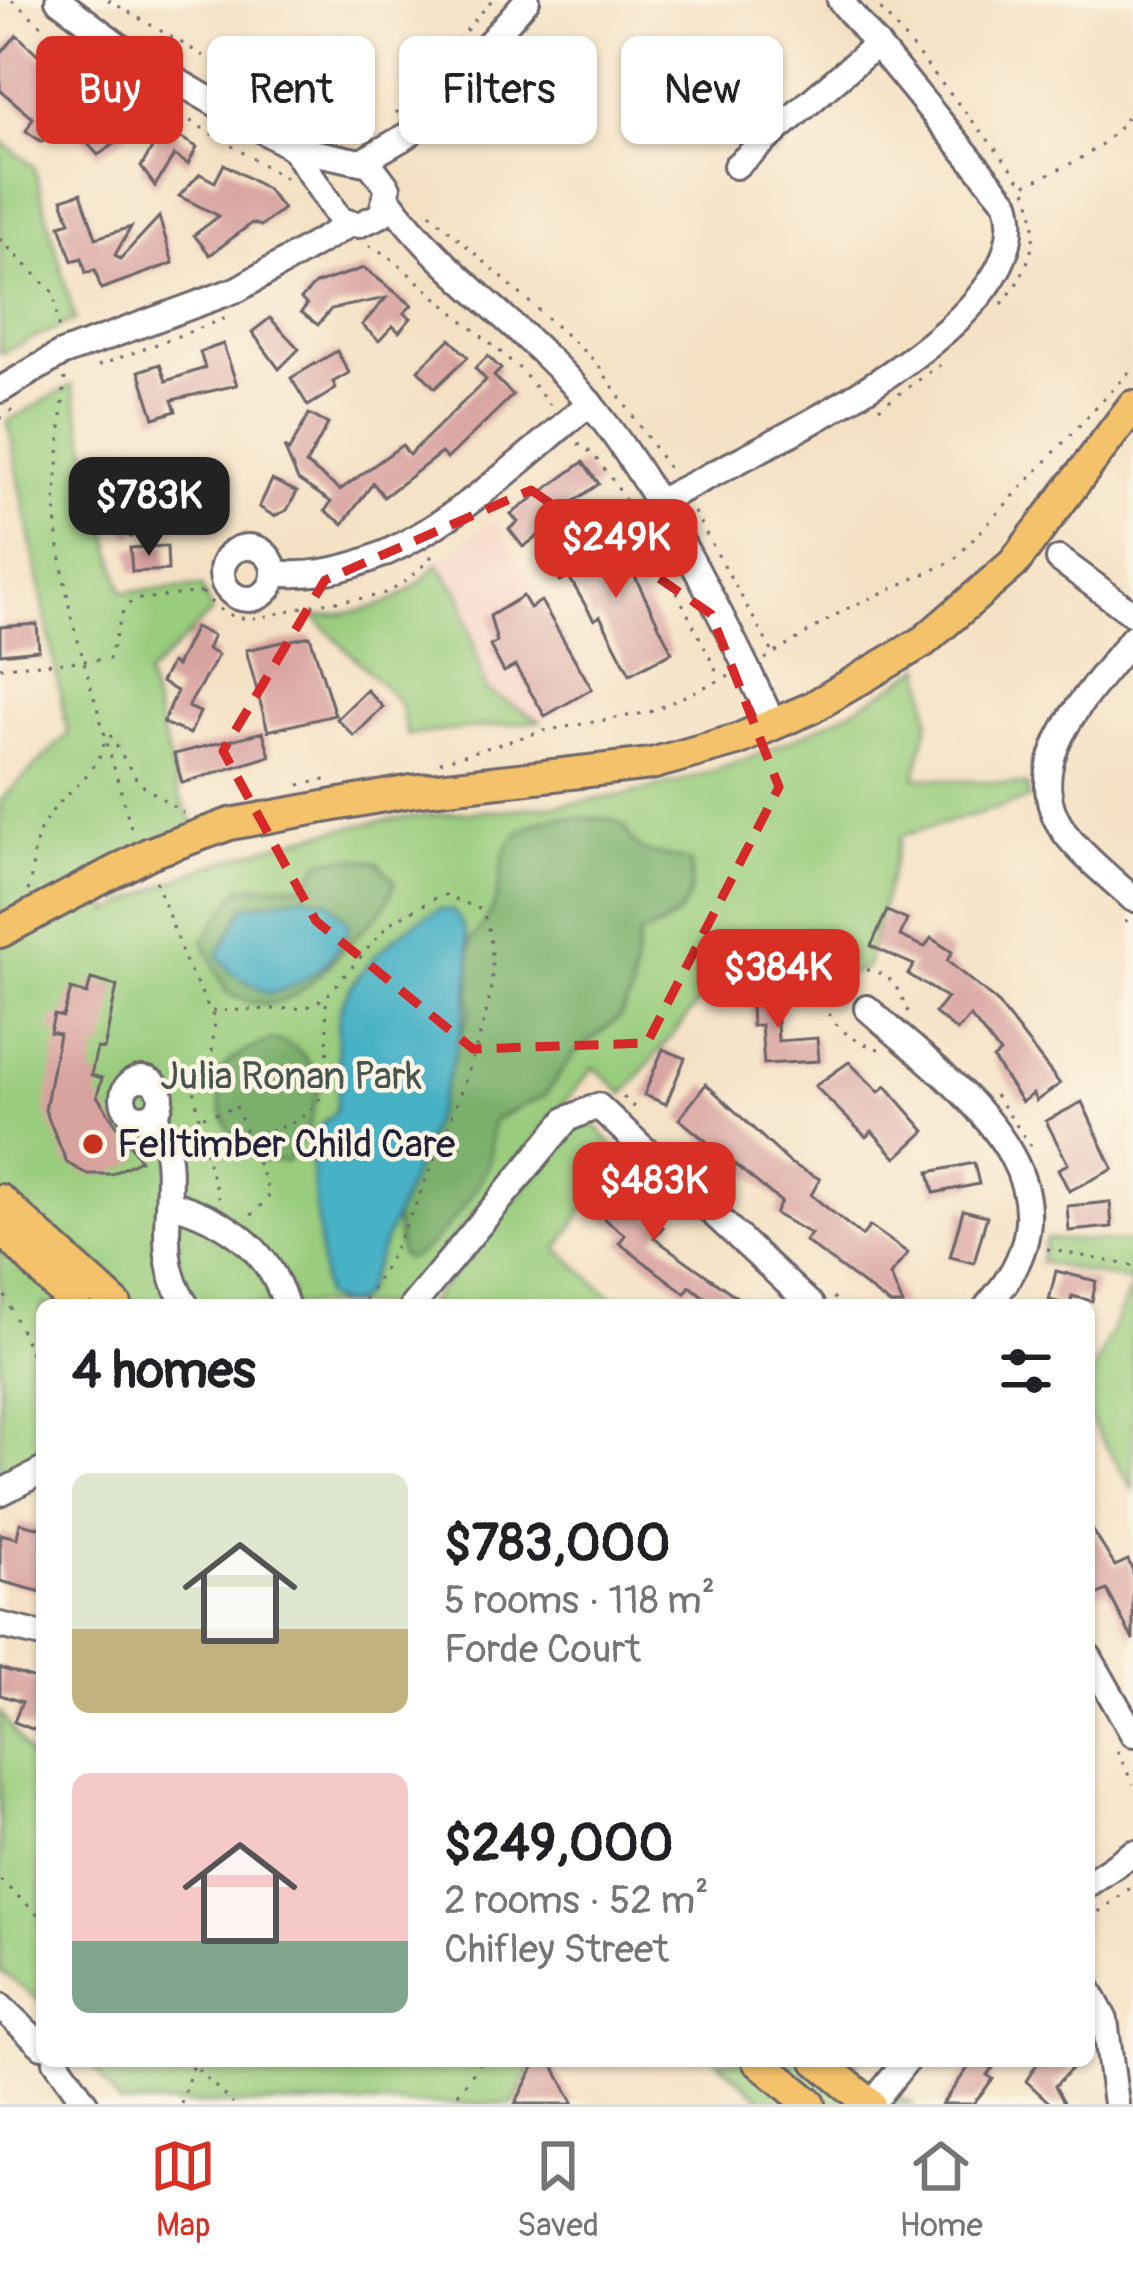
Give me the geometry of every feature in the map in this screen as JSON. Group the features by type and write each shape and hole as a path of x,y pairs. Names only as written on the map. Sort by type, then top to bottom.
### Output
{"main road":[{"path":"0,932 40,898 230,824 308,806 695,754 771,716 915,624 1042,518 1133,406"},
{"path":"0,950 40,898"},
{"path":"0,1200 109,1299"},
{"path":"0,1226 69,1299"},
{"path":"765,2067 810,2104"},
{"path":"825,2067 871,2104"}],"street":[{"path":"58,0 130,53 293,148 379,170 388,193 422,245 523,333 590,403 657,503 771,716"},
{"path":"657,503 898,370 926,350 1007,256 1012,220 1008,182 840,0"},
{"path":"304,247 336,170 357,162 398,128 507,4"},
{"path":"736,166 877,44"},
{"path":"0,390 210,302 261,278 304,247 357,231 380,215 398,128"},
{"path":"293,148 326,200 357,231 422,245"},
{"path":"274,573 340,571 391,553 590,403"},
{"path":"247,547 266,554 274,573 268,589 254,598 212,586 226,560 247,547"},
{"path":"1059,559 1133,614"},
{"path":"1133,637 1061,733 1048,776 1050,798 1065,833 1133,898"},
{"path":"867,1008 994,1124 1020,1166 1026,1216 1022,1244 980,1298"},
{"path":"418,1299 567,1119 583,1108 598,1106 798,1299"},
{"path":"154,1114 170,1156 167,1270 183,1299"},
{"path":"170,1203 205,1214 247,1240 275,1274 284,1299"},
{"path":"0,1493 36,1475"},
{"path":"0,1625 36,1634"},
{"path":"1095,1668 1133,1734"},
{"path":"1095,1878 1133,1853"},
{"path":"1095,2001 1122,2065 1116,2104"},
{"path":"0,2006 36,2040"},
{"path":"60,2067 86,2104"},
{"path":"871,2104 901,2067"}],"path":[{"path":"874,0 1008,182 1024,185 1097,149 1133,108"},
{"path":"398,128 507,4"},
{"path":"357,231 520,369 578,433 577,443 593,448 721,680"},
{"path":"0,238 54,293 63,366 55,503 84,664 107,728 133,833"},
{"path":"47,388 63,366 240,313"},
{"path":"430,765 543,731 650,712 745,669 844,610 953,561 1133,368"},
{"path":"0,419 29,399"},
{"path":"0,667 109,659 123,611 133,600 212,586 230,618 249,621 308,606 348,604 405,584 450,541"},
{"path":"107,728 138,782 191,816 172,824"},
{"path":"40,898 39,832 55,806 99,765 107,728"},
{"path":"295,786 349,777"},
{"path":"156,881 186,963 212,1011 216,1036 193,1083 214,1191 222,1201"},
{"path":"212,1011 278,1012 326,998 390,923 422,901 443,894 482,910 492,933 491,964 488,1001 476,1045 394,1248 364,1299"},
{"path":"888,1055 851,1042 832,1025 828,1010 834,987 860,969 884,974 897,984 914,1021"},
{"path":"245,1136 285,1127 317,1107 328,1074 326,998"},
{"path":"988,1089 1014,1116 1037,1157"},
{"path":"200,1117 236,1107 270,1195 248,1220"},
{"path":"235,1210 258,1227"},
{"path":"1037,1259 1040,1247 1133,1266"},
{"path":"0,1285 36,1364"},
{"path":"0,1880 36,1913"},
{"path":"1095,1914 1133,1886"},
{"path":"181,2104 190,2067"},
{"path":"195,2067 233,2104"},
{"path":"451,2104 477,2067"}],"highlighted area":[{"path":"531,490 711,614 779,787 647,1043 473,1049 316,921 223,751 325,580"}],"shaded area":[{"path":"494,520 597,692 540,721 486,690 460,594 437,564"}],"green space":[{"path":"0,140 34,167 75,320 0,353"},
{"name":"Julia Ronan Park","path":"72,385 122,592 201,586 212,612 147,676 178,793 196,829 102,873 109,913 205,868 307,837 403,818 595,800 683,780 807,733 923,666 929,720 915,777 1027,785 1029,799 901,836 866,968 847,974 831,992 726,969 624,1094 594,1067 403,1299 36,1299 36,1458 0,1477 0,801 68,734 8,421"},
{"path":"437,564 460,594 486,690 540,721 407,735 400,703 314,617 350,613 397,598"},
{"path":"559,817 611,819 625,826 643,850 690,862 691,890 674,918 639,936 631,995 620,1017 574,1054 545,1095 494,1120 490,1158 478,1184 442,1233 406,1259 401,1255 394,1211 470,1011 470,940 495,901 506,850 515,836"},
{"path":"322,860 377,862 395,881 378,914 298,993 266,1004 226,992 203,940 241,887 305,884"},
{"path":"269,1040 294,1047 320,1081 310,1123 287,1162 264,1159 243,1149 231,1134 220,1100 219,1078 226,1065"},
{"path":"592,1122 620,1154 558,1249 613,1299 431,1299 577,1126"},
{"path":"1046,1239 1133,1242 1133,1282 1040,1262"},
{"path":"1133,1283 1133,1490 1095,1428 1095,1368"},
{"path":"0,1712 36,1765 36,1998 0,1970"},
{"path":"94,2067 532,2067 513,2104 119,2104"},
{"path":"724,2067 855,2067 912,2104 767,2104"}],"water":[{"path":"303,895 329,901 350,925 328,960 307,978 269,994 232,973 218,955 244,907"},
{"path":"452,910 468,940 469,984 459,1038 419,1157 363,1295 330,1299 324,1296 309,1136 335,1112 339,1017 364,968 394,938 427,916"}],"building":[{"path":"17,35 36,53 36,138 26,131 33,118 0,90 0,54"},
{"path":"183,139 197,147 188,164 174,155 155,186 141,167 155,144 183,144"},
{"path":"88,144 114,144 98,155"},
{"path":"224,164 267,189 283,209 261,226 252,223 210,255 194,235 219,216 179,196 200,174 215,182"},
{"path":"81,193 96,238 131,227 115,255 120,259 159,217 173,263 101,289 95,270 86,273 82,258 72,261 60,225 70,222 62,199"},
{"path":"364,268 412,305 404,313 411,318 399,332 393,326 379,341 362,325 386,298 331,309 318,325 301,312 307,305 301,299 315,284"},
{"path":"270,318 299,349 279,369 252,332"},
{"path":"450,339 468,357 435,388 418,370"},
{"path":"223,344 237,385 172,400 176,411 154,418 139,371 160,364 166,381 205,368 200,352"},
{"path":"337,351 349,373 333,382 336,389 308,406 291,378"},
{"path":"488,356 501,369 494,376 513,395 447,459 441,453 384,497 373,483 343,524 325,511 331,502 298,480 284,447 289,451 309,414 328,424 306,464 340,490 402,445 409,455 486,380 475,368"},
{"path":"207,461 220,510 199,515 195,504 180,508 175,490 191,485 186,466"},
{"path":"583,462 599,484 554,515 559,521 523,547 509,529 518,522 511,514"},
{"path":"134,479 161,509 131,537 104,508"},
{"path":"272,480 297,492 287,510 274,516 259,507"},
{"path":"615,536 672,652 630,674 600,616 594,620 569,577 560,581 553,561"},
{"path":"167,546 168,570 132,572 130,548"},
{"path":"523,596 530,608 541,601 592,689 545,716 515,666 504,672 490,646 497,642 490,616"},
{"path":"37,624 39,650 0,654 0,627"},
{"path":"195,627 213,636 207,649 218,655 188,707 200,712 190,734 163,723 177,691 161,682 171,663 176,666"},
{"path":"310,636 335,715 268,731 246,650"},
{"path":"367,690 383,707 354,736 337,719"},
{"path":"263,732 270,756 182,783 174,754"},
{"path":"887,911 907,920 900,936 925,947 931,938 952,952 947,961 996,1001 1060,1084 1036,1101 1033,1094 1022,1102 993,1059 1000,1053 970,1016 957,1031 935,1013 947,998 908,974 914,965 871,946"},
{"path":"91,979 117,986 104,1049 97,1048 91,1075 102,1078 97,1096 140,1160 112,1174 87,1174 67,1163 45,1110 59,1034 50,1032 54,1015 63,1017 71,989 87,994"},
{"path":"775,985 778,1041 817,1038 819,1061 764,1064 761,1025 752,1026 750,986"},
{"path":"663,1049 685,1058 666,1104 644,1095"},
{"path":"849,1062 879,1092 886,1086 925,1131 896,1158 872,1131 866,1137 815,1086"},
{"path":"706,1084 790,1163 820,1179 811,1195 862,1236 870,1226 908,1253 890,1275 900,1299 883,1299 805,1241 811,1234 775,1214 781,1202 679,1119"},
{"path":"1082,1102 1113,1169 1069,1191 1058,1169 1068,1164 1046,1121"},
{"path":"974,1163 979,1184 934,1193 929,1172"},
{"path":"616,1176 636,1192 629,1200 663,1227 654,1238 740,1299 706,1299 690,1286 685,1293 619,1243 625,1235 587,1205"},
{"path":"1110,1202 1112,1227 1069,1231 1067,1206"},
{"path":"963,1210 987,1216 974,1263 950,1257"},
{"path":"1056,1271 1096,1281 1092,1299 1049,1299"},
{"path":"20,1523 36,1527 36,1590 0,1581 0,1534 17,1538"},
{"path":"1095,1534 1115,1566 1128,1560 1133,1571 1133,1640 1107,1590 1096,1595"},
{"path":"0,1668 36,1679 36,1731 14,1722 22,1702 0,1695"},
{"path":"534,2067 554,2067 574,2104 515,2104"},
{"path":"969,2067 993,2068 987,2075 993,2079 973,2104 942,2104"},
{"path":"1035,2067 1072,2067 1055,2086 1065,2104 1051,2104 1026,2081"}],"place":[{"name":"Felltimber Child Care","path":"93,1144"}]}
